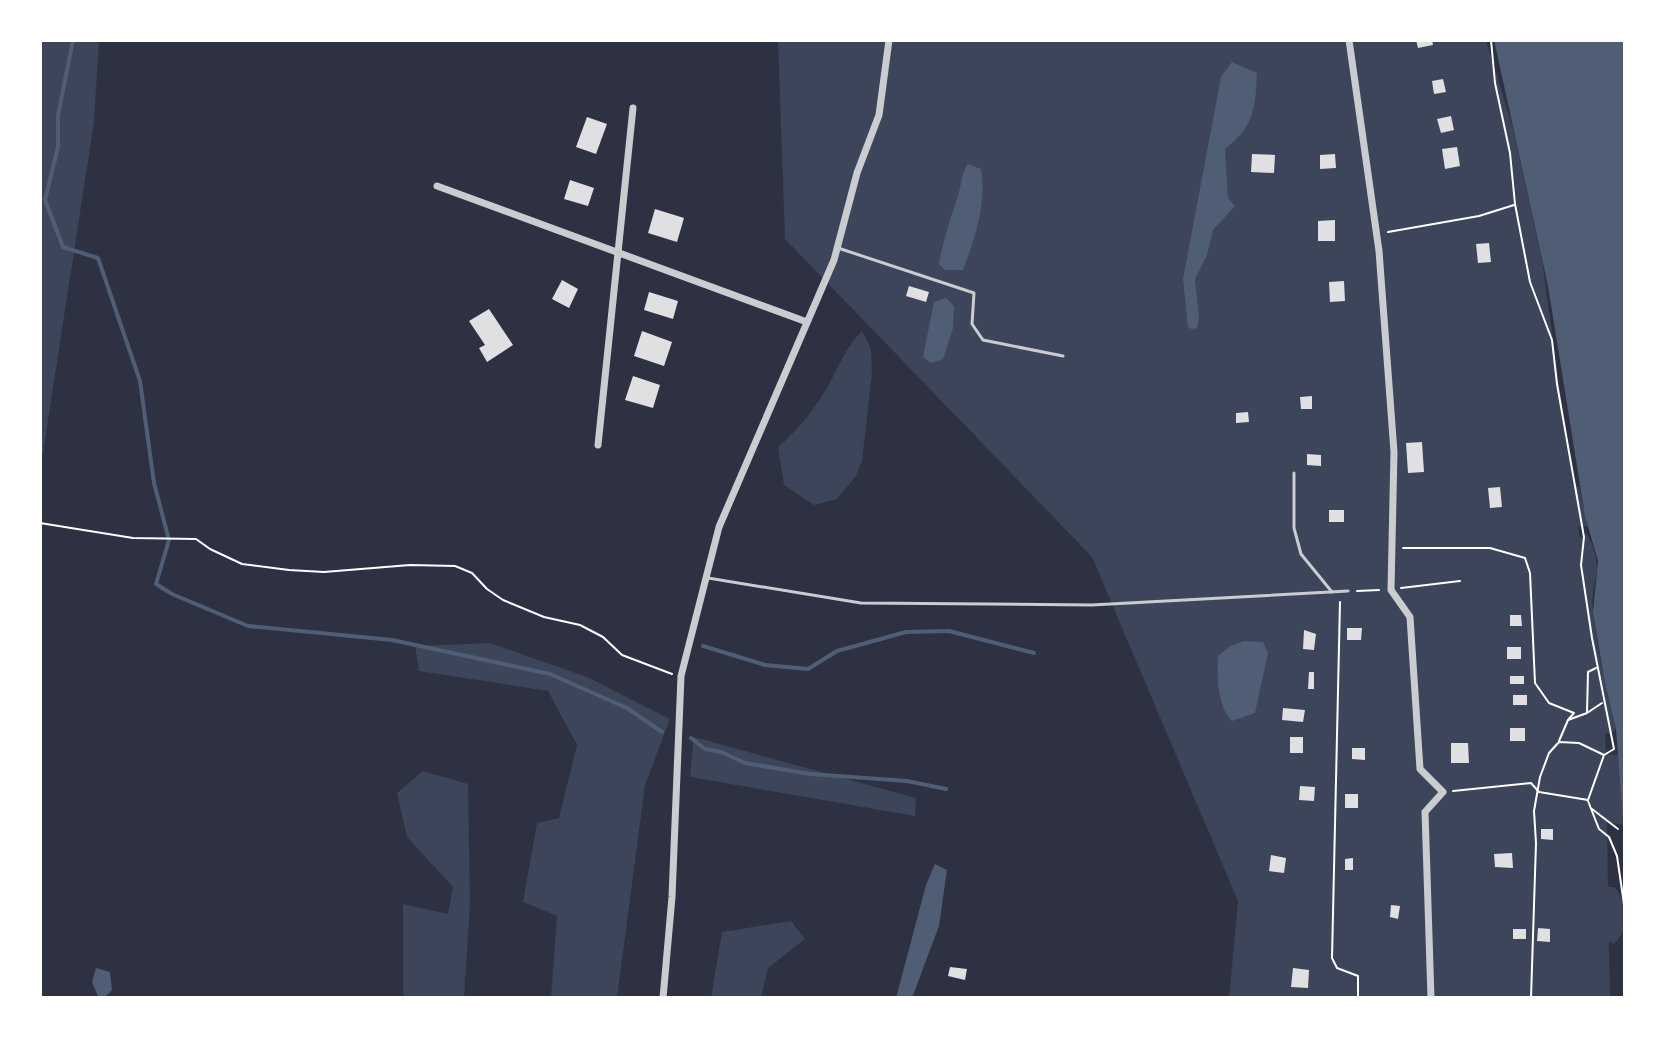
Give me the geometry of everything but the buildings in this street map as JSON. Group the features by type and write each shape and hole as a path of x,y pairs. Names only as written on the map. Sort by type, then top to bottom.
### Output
{"street":[{"path":"663,998 672,897 681,676 719,527 834,260 857,173 879,115 889,40"},
{"path":"1349,40 1377,233 1394,452 1391,590 1410,617 1420,769 1443,792 1425,812 1431,998"},
{"path":"598,445 633,108"},
{"path":"437,186 807,322"}],"lane":[{"path":"837,248 974,293 972,324 983,340 1063,356"},
{"path":"1294,473 1294,528 1301,554 1332,592"},
{"path":"708,578 861,603 1092,605 1348,591"}],"path":[{"path":"1491,40 1495,83 1510,153 1515,204 1530,282 1552,340 1583,528 1581,565 1597,668 1614,749 1604,755 1588,800 1599,829 1609,837 1617,856 1625,911"},
{"path":"1377,233 1479,216 1515,204"},
{"path":"40,523 133,538 196,539 242,564 289,570 324,572 410,565 455,566 472,573 503,600 544,617 580,625 603,637 622,655 681,676"},
{"path":"1392,548 1490,548 1525,558 1530,573 1535,683 1549,703 1574,713 1559,742 1549,753 1540,777 1534,811 1536,843 1531,998"},
{"path":"1348,591 1391,590 1460,581"},
{"path":"1340,593 1332,958 1337,968 1358,976 1358,998"},
{"path":"1587,713 1588,672 1597,668"},
{"path":"1568,720 1604,702"},
{"path":"1559,742 1579,743 1604,755"},
{"path":"1443,792 1531,783 1539,792 1588,800"},
{"path":"1591,808 1618,829"},
{"path":"1625,919 1625,936"}],"shaded area":[{"path":"40,40 99,40 94,122 43,453 40,456"},
{"path":"778,40 1486,40 1513,128 1542,260 1573,485 1579,487 1588,526 1578,527 1580,538 1587,534 1596,558 1593,612 1616,729 1610,734 1605,733 1606,754 1619,755 1624,825 1607,822 1608,887 1614,887 1619,894 1626,916 1619,938 1614,944 1609,941 1610,998 1229,998 1238,901 1092,557 785,239"},
{"path":"1494,40 1625,40 1625,845 1616,729 1593,613 1598,561 1585,516 1548,286"},
{"path":"1232,62 1257,73 1254,107 1248,124 1225,149 1228,198 1235,206 1213,230 1207,255 1195,279 1199,318 1197,328 1191,329 1188,327 1183,279 1221,77"},
{"path":"968,164 981,169 979,220 963,270 945,270 939,264"},
{"path":"946,298 954,306 953,328 943,359 931,363 923,357 934,302"},
{"path":"862,331 871,349 872,374 862,461 856,476 837,499 814,505 784,485 778,447 812,410 847,350"},
{"path":"1244,641 1263,642 1268,653 1255,713 1232,721 1221,699 1218,656 1230,646"},
{"path":"490,643 587,677 670,719 645,785 617,998 551,998 557,916 523,902 537,823 559,818 577,745 548,691 419,671 415,646"},
{"path":"694,737 916,798 915,816 690,777"},
{"path":"423,771 468,784 470,903 464,998 406,998 403,993 403,904 448,914 453,887 407,837 397,793"},
{"path":"935,864 947,870 939,926 912,998 896,998 926,885"},
{"path":"791,921 805,939 768,968 761,998 711,998 722,932"},
{"path":"96,968 110,972 112,990 104,998 98,996 92,982"}],"waterway":[{"path":"73,40 58,115 58,147 45,200 63,247 98,258 140,381 154,483 169,540 156,584 172,594 248,626 392,640 550,674 627,708 662,732"},
{"path":"703,646 765,665 808,669 837,651 906,632 949,631 1034,653"},
{"path":"691,738 705,749 721,752 745,763 810,774 907,781 946,789"}]}
